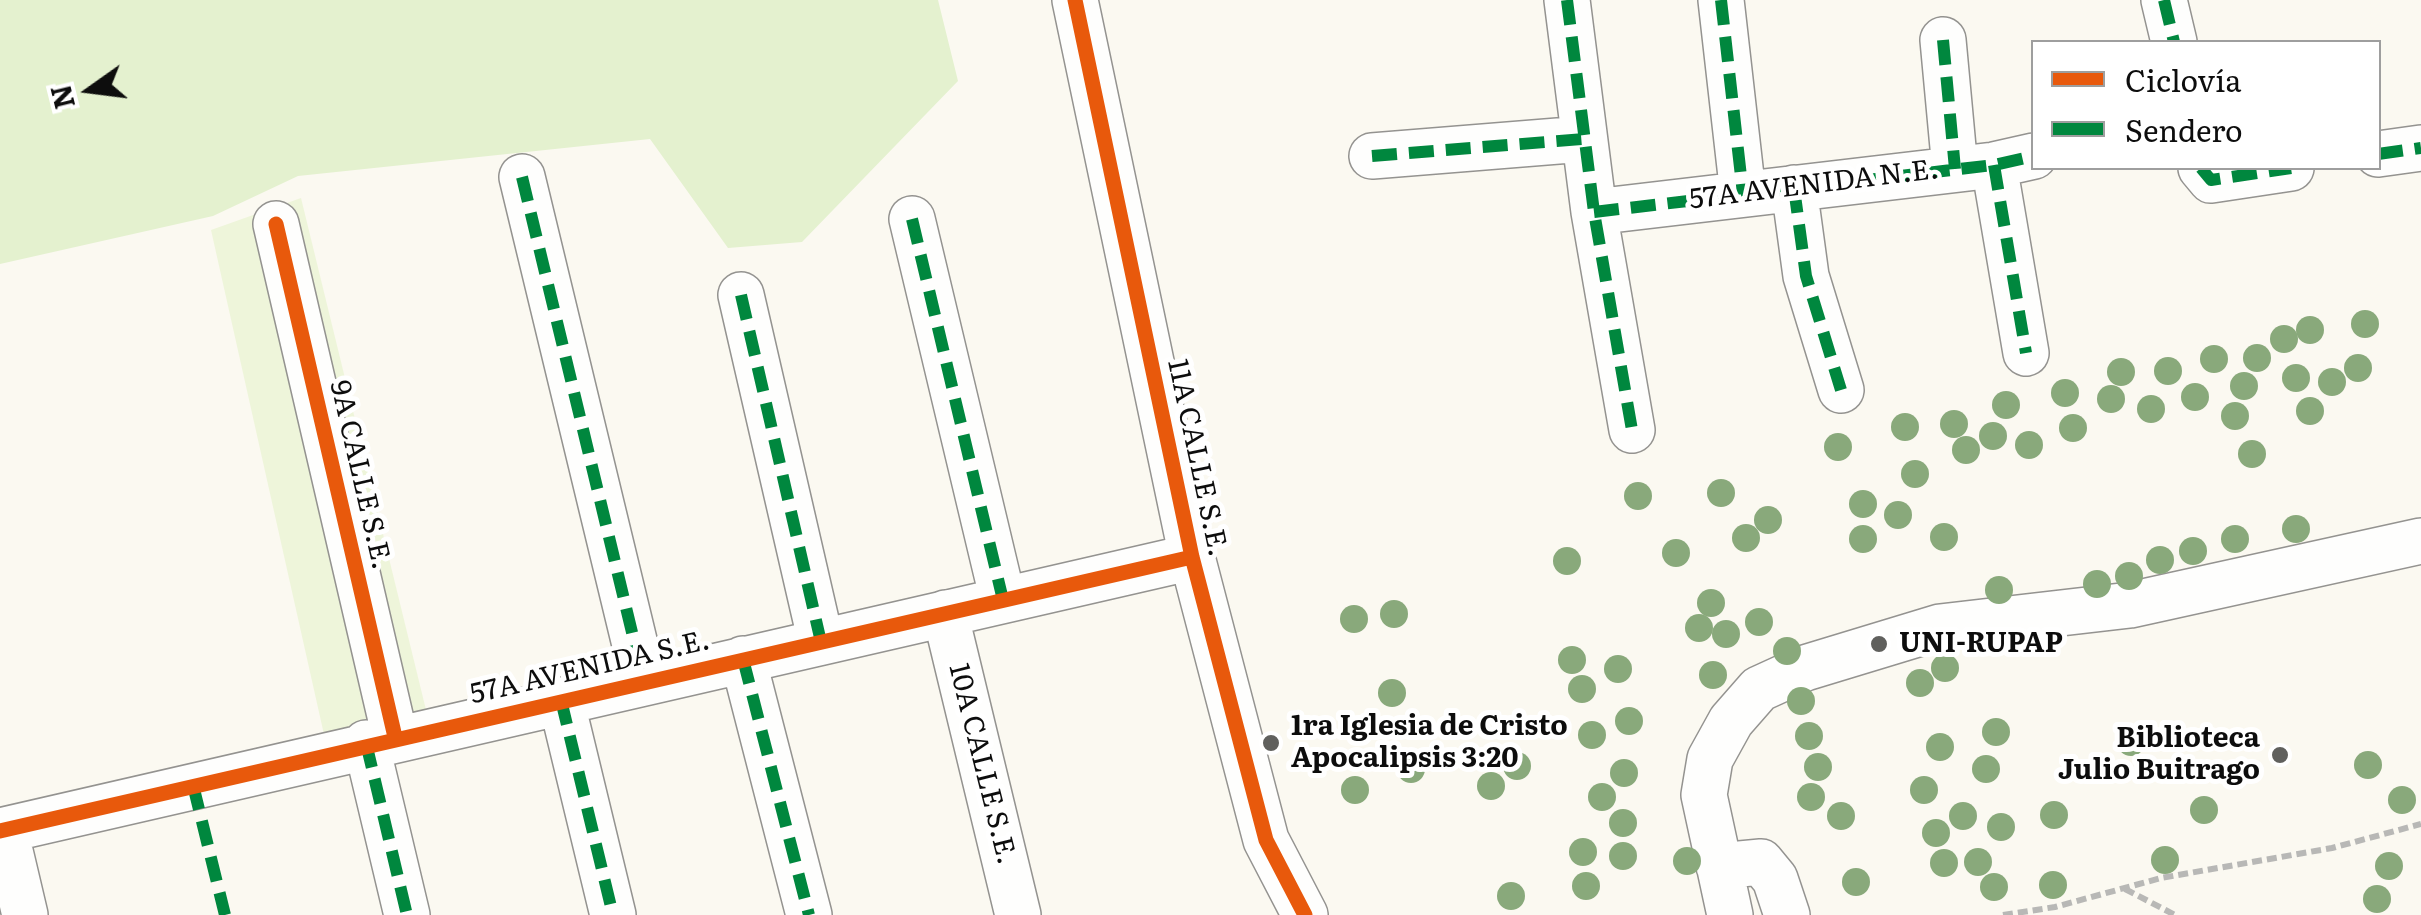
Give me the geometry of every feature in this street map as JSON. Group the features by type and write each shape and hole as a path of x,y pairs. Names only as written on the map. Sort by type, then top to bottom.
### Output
{"street":[{"name":"11A CALLE S.E.","path":"1075,0 1192,557 1266,840 1305,915"},
{"path":"1567,0 1594,212 1632,430"},
{"path":"1721,0 1743,194"},
{"path":"2164,0 2174,40"},
{"path":"1943,40 1994,163 2026,353"},
{"path":"1372,156 1583,139"},
{"path":"2381,154 2421,148"},
{"name":"57A AVENIDA N.E.","path":"1594,212 1994,163"},
{"path":"2206,174 2263,170"},
{"path":"522,177 644,682"},
{"path":"1794,188 1806,276 1841,390"},
{"path":"912,220 1002,600"},
{"name":"9A CALLE S.E.","path":"276,224 380,740 407,915"},
{"path":"741,295 821,642"},
{"path":"1730,915 1704,795 1710,759 1731,722 1759,689 1805,668 1940,626 2130,604 2421,542"},
{"name":"57A AVENIDA S.E.","path":"2,830 380,740 1192,557"},
{"name":"10A CALLE S.E.","path":"946,613 1018,915"},
{"path":"743,660 809,915"},
{"path":"561,700 613,915"},
{"path":"2,830 25,915"},
{"path":"1720,866 1762,862 1775,879 1787,915"}],"path":[{"path":"2003,915 2161,878 2332,848 2421,824"},
{"path":"2125,889 2175,915"}],"green space":[{"path":"0,0 938,0 958,81 802,242 728,248 650,139 298,176 213,216 0,264"},
{"path":"301,198 427,714 325,739 211,230"}],"marked path":[{"path":"1567,0 1594,212 1632,430"},
{"path":"1721,0 1743,194"},
{"path":"2164,0 2174,40"},
{"path":"1943,40 1955,169"},
{"path":"1372,156 1583,139"},
{"path":"2381,154 2421,148"},
{"path":"1594,212 1994,165 2031,157"},
{"path":"1994,165 2026,353"},
{"path":"2203,170 2211,180 2278,170"},
{"path":"522,177 644,682"},
{"path":"1794,188 1806,276 1841,390"},
{"path":"912,219 1003,600"},
{"path":"741,295 821,642"},
{"path":"743,659 809,915"},
{"path":"561,700 613,915"},
{"path":"366,743 407,915"},
{"path":"193,785 225,915"}],"cycle path":[{"path":"1075,0 1192,557 1266,840 1305,915"},
{"path":"276,224 395,737"},
{"path":"0,831 1192,557"}],"place":[{"name":"UNI-RUPAP","path":"1879,644"},
{"name":"1ra Iglesia de Cristo Apocalipsis 3:20","path":"1271,743"},
{"name":"Biblioteca Julio Buitrago","path":"2280,755"}]}
